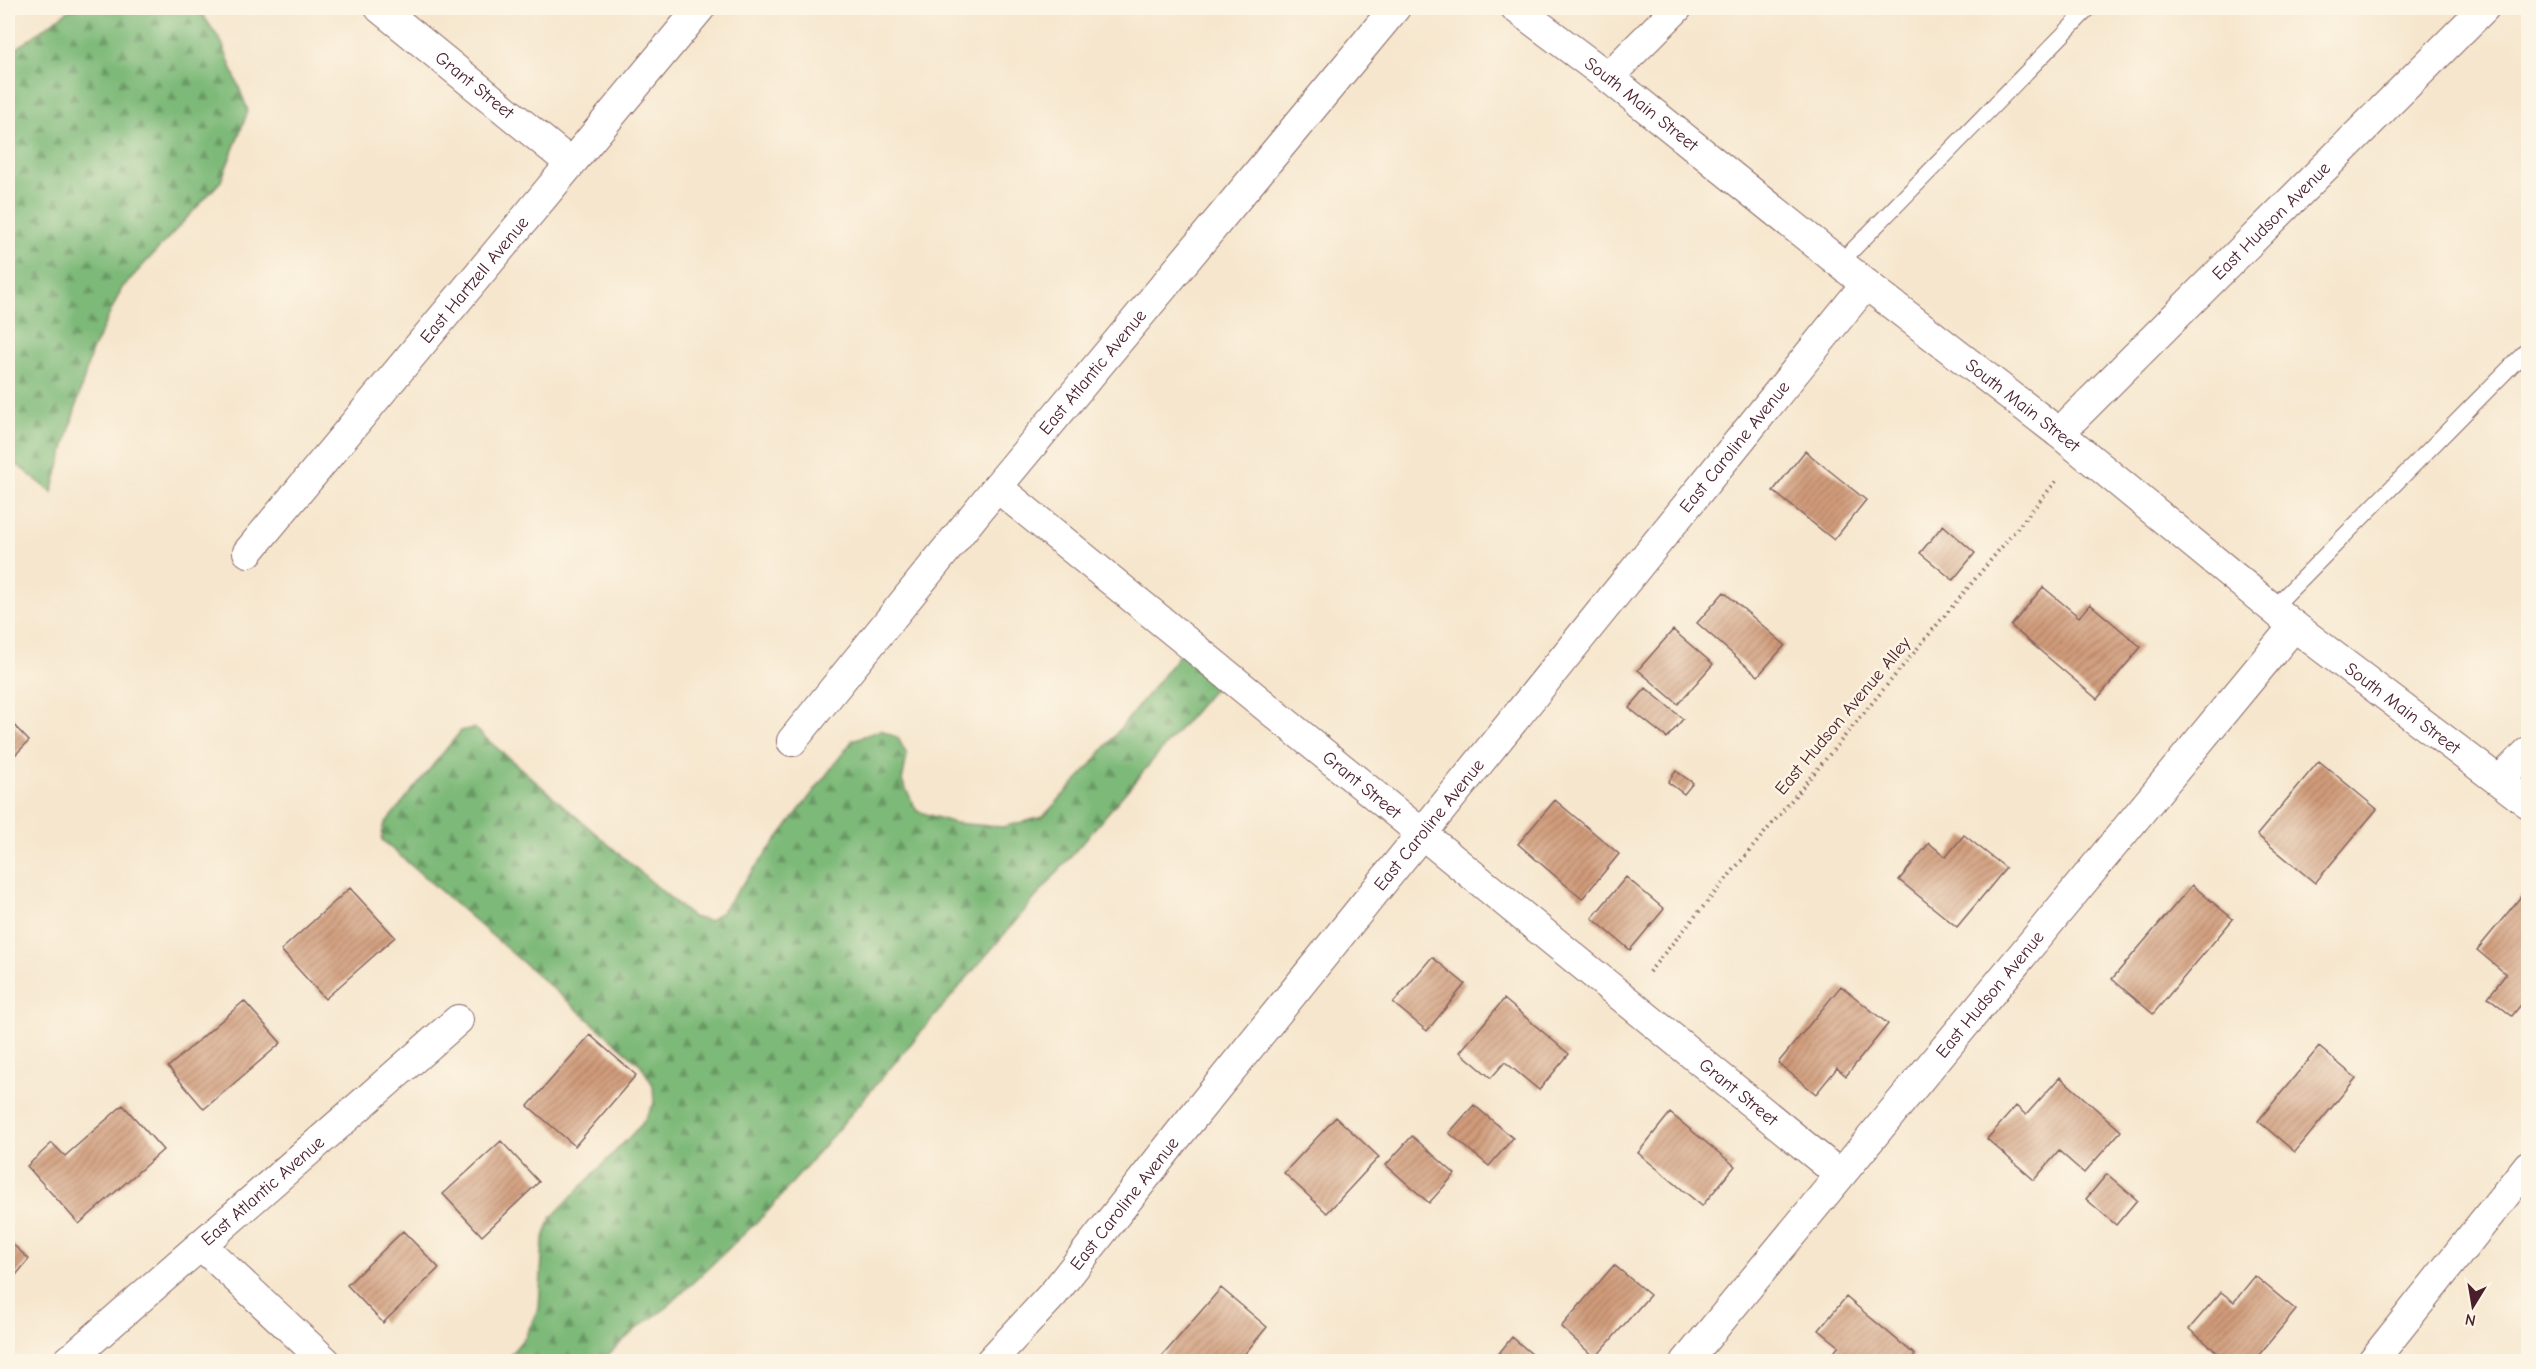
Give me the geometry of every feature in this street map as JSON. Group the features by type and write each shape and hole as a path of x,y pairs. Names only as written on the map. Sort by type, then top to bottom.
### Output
{"street":[{"name":"Grant Street","path":"380,8 569,162"},
{"name":"East Hartzell Avenue","path":"248,552 569,162 700,8"},
{"name":"East Atlantic Avenue","path":"792,741 998,487 1395,8"},
{"name":"South Main Street","path":"1516,8 1608,77 1866,284 2059,432 2284,617 2529,803"},
{"path":"1608,77 1677,8"},
{"name":"East Hudson Avenue","path":"2059,432 2484,8"},
{"name":"East Caroline Avenue","path":"990,1362 1054,1293 1866,284"},
{"name":"Grant Street","path":"998,487 1421,835 1839,1174"},
{"name":"East Hudson Avenue","path":"1686,1362 2284,617"},
{"path":"2500,780 2529,752"},
{"name":"East Atlantic Avenue","path":"67,1362 458,1020"},
{"path":"2372,1362 2529,1166"},
{"path":"201,1245 326,1362"}],"lane":[{"path":"1840,263 2089,8"},
{"path":"2284,617 2529,349"}],"path":[{"name":"East Hudson Avenue Alley","path":"1626,999 2082,451"}],"green space":[{"path":"72,8 198,8 222,43 248,111 221,181 122,288 91,353 52,492 8,458 8,55"},
{"path":"1184,649 1223,678 768,1211 665,1309 636,1329 601,1361 505,1361 525,1337 539,1308 543,1241 551,1218 642,1124 654,1104 653,1085 641,1065 382,840 383,826 461,731 474,728 692,917 709,921 722,911 853,740 881,730 898,738 907,755 902,781 917,811 954,823 1002,827 1043,817 1091,765"}],"building":[{"path":"1805,451 1866,500 1834,540 1773,491"},
{"path":"1943,525 1975,553 1953,580 1920,553"},
{"path":"2043,587 2079,617 2090,604 2141,647 2097,699 2011,626"},
{"path":"1724,592 1785,645 1758,676 1697,623"},
{"path":"1673,630 1713,664 1678,704 1638,670"},
{"path":"1646,688 1683,719 1667,738 1629,708"},
{"path":"8,719 29,741 8,762"},
{"path":"2319,761 2377,809 2315,883 2257,835"},
{"path":"1676,771 1693,783 1684,794 1668,782"},
{"path":"1555,800 1619,854 1582,899 1518,844"},
{"path":"1964,835 2006,868 1957,927 1899,880 1929,843 1946,857"},
{"path":"1626,877 1664,909 1630,950 1592,918"},
{"path":"2192,885 2233,919 2153,1014 2112,979"},
{"path":"350,888 395,937 325,999 281,950"},
{"path":"2528,888 2528,960 2523,966 2528,971 2528,996 2512,1016 2488,997 2506,974 2477,950"},
{"path":"1432,957 1465,984 1427,1031 1393,1003"},
{"path":"1841,986 1888,1024 1846,1076 1837,1068 1816,1094 1778,1063"},
{"path":"1504,999 1569,1054 1539,1090 1505,1062 1491,1078 1460,1052"},
{"path":"244,1001 281,1043 204,1109 168,1067"},
{"path":"590,1035 636,1075 575,1146 528,1106"},
{"path":"2319,1047 2356,1078 2295,1152 2258,1121"},
{"path":"2060,1077 2121,1131 2084,1173 2059,1151 2034,1180 1987,1139 2016,1106 2026,1115"},
{"path":"123,1105 163,1150 79,1224 27,1166 52,1143 65,1156"},
{"path":"1474,1105 1513,1138 1489,1166 1449,1133"},
{"path":"1670,1113 1735,1166 1702,1206 1638,1153"},
{"path":"1336,1117 1379,1157 1327,1213 1284,1173"},
{"path":"1412,1136 1455,1174 1429,1203 1386,1165"},
{"path":"501,1141 539,1182 482,1236 443,1194"},
{"path":"2107,1174 2137,1200 2116,1225 2086,1199"},
{"path":"403,1231 439,1268 383,1323 347,1285"},
{"path":"8,1240 29,1259 8,1285"},
{"path":"1614,1265 1650,1295 1595,1358 1561,1327"},
{"path":"2255,1276 2296,1310 2253,1362 2229,1362 2189,1329 2221,1292 2234,1302"},
{"path":"1221,1288 1267,1327 1238,1362 1157,1362"},
{"path":"1846,1297 1915,1355 1910,1362 1826,1362 1839,1346 1819,1330"},
{"path":"1512,1337 1541,1362 1492,1362"}]}
